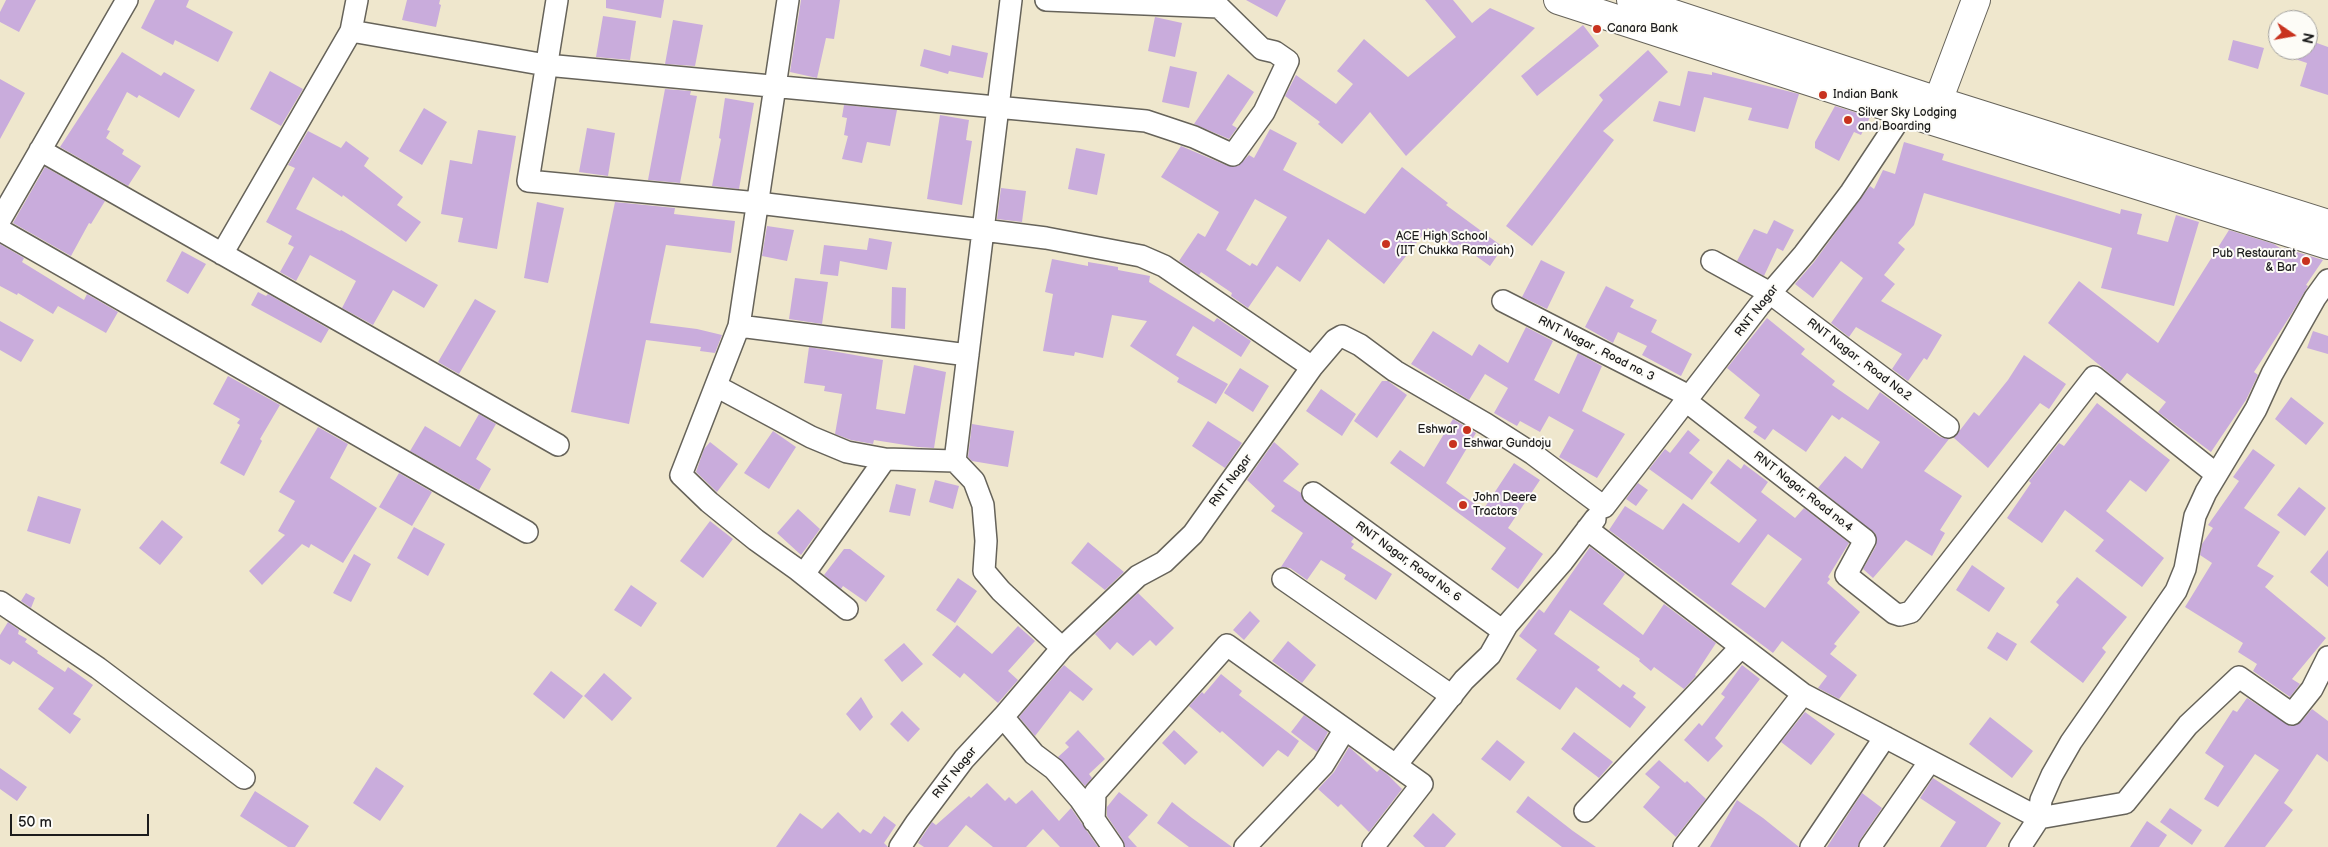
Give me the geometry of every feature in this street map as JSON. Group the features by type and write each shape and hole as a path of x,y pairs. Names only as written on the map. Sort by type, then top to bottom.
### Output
{"main road":[{"path":"1558,0 1904,112 2328,245"},
{"path":"1631,0 2328,224"},
{"path":"1938,100 1976,0"}],"street":[{"path":"0,220 127,0"},
{"path":"222,254 351,31 357,0"},
{"path":"556,0 528,181 758,203 983,230 1055,239 1141,256 1164,266 1312,367"},
{"path":"788,0 739,326 680,475 756,540 804,574 847,609"},
{"path":"955,461 1011,0"},
{"path":"351,31 546,65 1146,122 1194,137 1233,155 1264,112 1288,61 1275,52 1262,49 1219,7 1046,0"},
{"name":"RNT Nagar","path":"1396,765 1464,680 1490,655 1503,631 1563,561 1770,293 1804,254 1851,192 1904,112"},
{"path":"40,150 558,445"},
{"path":"0,230 527,532"},
{"name":"RNT Nagar , Road No.2","path":"1712,261 1770,293 1948,427"},
{"path":"2020,847 2039,818 2041,800 2066,750 2091,711 2176,591 2185,569 2195,516 2216,474 2256,409 2272,374 2315,298 2328,280"},
{"name":"RNT Nagar , Road no. 3","path":"1503,301 1687,399"},
{"path":"739,326 968,355"},
{"name":"RNT Nagar","path":"900,847 964,759 1003,718 1062,648 1138,576 1164,562 1194,534 1312,367 1336,340 1342,336 1348,338 1425,390 1486,424 1533,454 1604,506"},
{"name":"RNT Nagar, Road no.4","path":"1687,399 1865,540 1846,574 1894,613 1907,615 1912,612 2094,378 2216,474"},
{"path":"716,386 812,437 846,452 885,459 955,461 974,481 983,505 986,541 984,571 1001,591 1062,648"},
{"path":"804,574 885,459"},
{"name":"RNT Nagar, Road No. 6","path":"1314,493 1503,631"},
{"path":"1587,529 1803,694 2039,818 2125,803 2188,725 2239,677 2292,714 2312,689 2328,657"},
{"path":"1283,579 1452,696"},
{"path":"0,602 90,663 244,778"},
{"path":"1094,821 1095,793 1227,645 1422,784 1373,847"},
{"path":"1585,811 1741,646"},
{"path":"1684,847 1803,694"},
{"path":"1003,718 1034,754 1054,769 1080,799 1113,847"},
{"path":"1245,847 1323,765 1345,729"},
{"path":"1811,847 1885,737"},
{"path":"1870,847 1930,761"}],"building":[{"path":"6,0 36,0 19,32 0,22 0,12"},
{"path":"155,0 189,0 186,7 233,32 218,62 175,40 173,45 141,28"},
{"path":"407,0 440,0 439,4 441,5 436,27 402,20"},
{"path":"606,0 664,0 661,18 606,8"},
{"path":"801,0 840,0 834,39 826,38 817,78 790,72"},
{"path":"1246,0 1286,0 1277,17"},
{"path":"1425,0 1453,0 1472,23 1490,8 1535,28 1406,156 1370,112 1342,144 1318,124 1320,122 1285,96 1296,75 1336,104 1353,84 1337,71 1364,39 1408,77 1456,37"},
{"path":"603,16 636,21 630,60 596,57"},
{"path":"1155,17 1182,23 1175,57 1148,51"},
{"path":"673,20 703,25 695,66 665,64"},
{"path":"1583,25 1599,46 1537,96 1521,76"},
{"path":"2233,40 2264,48 2258,69 2228,60"},
{"path":"2318,43 2328,47 2328,95 2300,86 2307,63 2298,60 2318,60"},
{"path":"952,45 988,53 983,78 949,71 948,74 920,66 924,49 950,56"},
{"path":"1648,50 1668,72 1603,131 1614,140 1532,246 1506,226 1603,100 1599,95"},
{"path":"122,52 161,76 164,72 195,90 179,118 139,95 137,98 127,92 107,130 110,131 106,138 124,150 122,154 141,166 128,186 60,147"},
{"path":"1170,66 1197,72 1189,108 1162,102"},
{"path":"270,71 303,89 281,126 250,109"},
{"path":"1688,71 1712,75 1712,72 1799,94 1788,129 1748,120 1752,108 1704,97 1695,132 1653,121 1659,101 1680,106"},
{"path":"1228,74 1254,92 1232,125 1237,128 1229,139 1194,124"},
{"path":"0,79 25,93 0,139"},
{"path":"665,89 691,91 690,95 697,96 680,183 648,180"},
{"path":"725,98 754,103 739,189 712,186 721,139 719,138"},
{"path":"844,105 897,110 890,146 867,142 862,163 842,159 848,136 844,135 847,118 842,117"},
{"name":"Silver Sky Lodging and Boarding","path":"1835,106 1870,117 1861,135 1854,132 1839,161 1815,148 1815,142"},
{"path":"424,108 447,122 422,165 399,151"},
{"path":"940,115 969,120 966,140 972,141 962,205 927,199"},
{"path":"587,128 615,133 608,176 579,172"},
{"path":"1270,129 1297,143 1283,170 1365,214 1402,167 1448,203 1446,205 1503,247 1490,266 1459,244 1456,248 1428,228 1384,284 1328,239 1300,282 1277,266 1248,308 1231,296 1232,293 1201,272 1199,275 1179,261 1198,233 1205,237 1219,212 1161,177 1181,146 1228,166 1238,166 1249,155 1254,158","holes":["1255,199 1287,217 1257,266 1252,263 1250,266 1226,250"]},
{"path":"478,130 516,136 497,249 458,242 463,218 441,214 450,160 472,164"},
{"path":"308,131 341,148 346,141 369,158 364,166 403,197 397,205 421,222 406,242 343,195 342,197 313,177 296,209 341,230 438,285 424,308 393,290 373,325 342,308 356,281 323,262 310,255 296,281 280,272 294,247 288,244 292,236 266,222 295,168 288,165"},
{"path":"1904,142 1944,154 1942,160 2120,214 2121,209 2142,214 2137,234 2168,242 2176,215 2199,222 2174,306 2101,288 2112,248 1924,193 1914,225 1898,243 1905,249 1884,275 1895,284 1881,301 1942,335 1927,360 1924,358 1908,381 1892,369 1902,354 1856,327 1849,337 1831,323 1863,278 1841,261 1813,298 1795,284 1814,262 1870,186 1874,189 1883,170 1895,174"},
{"path":"1076,148 1105,154 1097,195 1068,189"},
{"path":"45,167 105,201 91,224 89,223 71,256 13,223"},
{"path":"1001,188 1026,191 1022,222 997,219"},
{"path":"537,202 564,208 548,283 524,278"},
{"path":"615,202 675,208 674,214 735,221 731,253 666,245 650,323 697,329 722,335 715,353 700,351 701,347 646,340 629,424 571,412"},
{"path":"1774,220 1794,230 1783,251 1777,248 1764,276 1737,261 1754,229 1767,234"},
{"path":"767,226 794,230 787,261 762,256"},
{"path":"2229,230 2274,244 2283,250 2284,248 2323,260 2254,372 2258,375 2246,400 2211,452 2158,412 2166,402 2127,373 2120,382 2048,323 2079,281 2158,343"},
{"path":"869,238 892,242 887,270 840,261 838,276 820,274 824,245 867,250"},
{"path":"0,244 24,258 22,262 84,300 87,294 118,312 106,333 58,306 53,314 18,293 17,295 0,286"},
{"path":"182,251 206,264 188,294 166,281"},
{"path":"1052,259 1088,266 1088,262 1118,267 1118,270 1150,276 1149,282 1214,322 1217,318 1251,341 1241,357 1193,326 1176,355 1228,384 1216,404 1177,382 1179,378 1130,346 1147,321 1112,315 1103,358 1075,352 1074,356 1043,351 1053,294 1045,292"},
{"path":"1541,260 1565,272 1547,309 1522,297"},
{"path":"795,278 828,282 822,324 789,319"},
{"path":"1606,286 1634,300 1630,307 1657,320 1651,332 1692,354 1681,376 1642,355 1647,346 1618,332 1613,343 1585,327"},
{"path":"892,287 906,288 905,329 891,328"},
{"path":"258,292 266,296 268,294 329,329 321,343 251,305"},
{"path":"475,299 496,311 459,374 438,362"},
{"path":"1767,318 1805,349 1801,354 1835,381 1832,385 1868,410 1880,392 1940,437 1949,439 1924,471 1962,496 1940,530 1945,533 1932,556 1906,540 1873,578 1863,569 1876,546 1876,534 1818,488 1845,456 1862,469 1880,442 1842,417 1839,420 1832,415 1806,452 1773,429 1765,440 1753,432 1757,427 1744,418 1760,395 1727,368"},
{"path":"0,321 34,340 21,362 0,350"},
{"path":"1526,327 1553,341 1534,380 1559,394 1578,353 1602,366 1582,411 1625,434 1597,478 1559,457 1574,430 1549,416 1540,432 1520,421 1517,426 1494,413 1508,388 1485,374 1469,400 1411,364 1433,331 1472,356 1479,344 1508,363"},
{"path":"2313,331 2328,336 2328,354 2307,348"},
{"path":"809,347 883,360 876,409 905,414 914,365 946,372 934,448 874,440 873,444 851,440 835,434 842,394 824,391 825,386 804,383"},
{"path":"2024,355 2066,384 2049,409 2040,403 1988,468 1954,438 1974,412 1979,416 2008,380"},
{"path":"1240,368 1269,386 1253,412 1224,393"},
{"path":"228,376 280,405 260,439 262,441 244,476 220,463 240,425 237,423 240,419 213,404"},
{"path":"1382,381 1388,381 1407,395 1377,438 1354,421"},
{"path":"1321,389 1356,414 1342,436 1306,411"},
{"path":"2291,397 2324,423 2306,445 2275,419"},
{"path":"2097,403 2170,460 2146,492 2130,480 2106,511 2164,558 2142,587 2095,551 2104,540 2065,510 2042,543 2007,518 2031,483 2029,481 2059,443 2064,446"},
{"path":"479,414 496,424 476,459 491,469 479,490 410,451 425,426 460,447"},
{"path":"1453,419 1476,433 1446,483 1483,510 1514,463 1540,480 1508,528 1543,554 1518,589 1491,569 1506,548 1390,463 1400,450 1424,467"},
{"path":"1208,421 1242,443 1225,468 1192,446"},
{"path":"972,424 1014,431 1008,467 972,461 968,457"},
{"path":"318,427 348,444 330,478 377,508 343,563 311,544 309,548 302,544 262,585 249,571 285,535 278,531 295,501 279,492"},
{"path":"1688,430 1700,440 1689,453 1713,472 1692,500 1649,469 1665,449 1670,453"},
{"path":"773,431 796,447 769,489 744,473"},
{"path":"710,442 738,464 717,492 696,472 704,449"},
{"path":"1274,442 1299,464 1283,481 1301,493 1306,503 1354,538 1351,542 1354,544 1351,548 1392,574 1376,600 1344,579 1346,575 1321,560 1307,580 1290,568 1281,567 1303,533 1271,511 1275,506 1247,480"},
{"path":"2253,449 2275,465 2244,508 2280,532 2257,566 2274,576 2265,587 2326,638 2292,679 2300,684 2290,697 2253,671 2257,664 2238,652 2243,643 2185,607 2212,563 2200,555 2202,544 2213,528 2208,525 2239,481 2233,477"},
{"path":"1728,459 1741,469 1744,464 1768,482 1761,492 1795,518 1804,508 1849,543 1828,577 1830,579 1827,583 1860,612 1834,644 1837,646 1830,654 1857,675 1839,699 1818,688 1827,676 1782,641 1773,653 1609,530 1625,506 1663,530 1683,503 1739,543 1757,520 1710,483","holes":["1768,534 1802,559 1765,608 1731,584"]},
{"path":"399,473 432,492 412,526 379,507"},
{"path":"935,480 959,486 953,509 929,502"},
{"path":"1638,483 1648,490 1636,506 1626,499"},
{"path":"896,484 916,489 910,516 889,512"},
{"path":"2299,487 2326,508 2305,536 2277,515"},
{"path":"38,496 81,509 70,544 27,531"},
{"path":"798,509 820,529 801,555 777,533"},
{"path":"162,520 183,537 160,565 139,548"},
{"path":"710,521 733,539 703,578 680,561"},
{"path":"414,527 445,544 428,576 397,558"},
{"path":"1088,542 1124,572 1105,590 1071,563"},
{"path":"1590,547 1625,574 1603,604 1643,635 1664,604 1716,643 1696,676 1684,689 1654,667 1651,671 1639,661 1640,659 1570,610 1554,634 1600,667 1597,670 1620,688 1623,684 1636,693 1633,697 1646,707 1630,728 1576,687 1560,710 1516,679 1537,650 1519,636 1539,609 1544,613"},
{"path":"844,549 850,549 885,576 866,602 843,586 841,589 824,575"},
{"path":"2328,550 2328,587 2310,572"},
{"path":"354,554 371,564 351,602 333,593"},
{"path":"1972,565 2005,588 1989,612 1956,590"},
{"path":"2077,577 2127,617 2102,648 2106,652 2083,683 2030,642 2059,605 2056,602"},
{"path":"958,578 977,591 955,623 936,610"},
{"path":"631,585 657,603 641,627 614,610"},
{"path":"26,593 35,598 31,608 21,601"},
{"path":"1138,593 1174,628 1156,646 1150,640 1133,656 1117,642 1110,650 1095,634"},
{"path":"1250,611 1260,621 1244,640 1233,630"},
{"path":"8,622 19,630 18,634 27,639 25,642 38,651 37,653 65,672 68,667 93,685 73,714 81,719 70,734 38,709 54,688 13,661 10,665 0,659 0,635"},
{"path":"957,625 992,654 1018,626 1035,641 1008,671 1018,680 998,703 964,673 960,678 932,655"},
{"path":"1997,632 2017,644 2007,661 1987,648"},
{"path":"1288,641 1316,665 1302,683 1272,661"},
{"path":"904,643 923,664 902,682 884,660"},
{"path":"1064,665 1093,689 1083,701 1070,691 1035,736 1019,717"},
{"path":"1742,665 1760,679 1715,738 1723,746 1708,762 1684,740 1699,723 1702,726 1725,697 1721,694"},
{"path":"551,671 583,696 564,719 533,694"},
{"path":"604,673 632,698 612,721 584,696"},
{"path":"1221,674 1242,691 1239,695 1299,741 1288,757 1278,750 1263,767 1222,731 1220,733 1189,706 1202,692 1204,694"},
{"path":"861,697 873,717 860,731 846,714"},
{"path":"2247,698 2290,726 2301,722 2312,709 2328,721 2328,762 2317,754 2284,803 2293,810 2265,847 2224,847 2279,770 2255,754 2218,807 2204,799 2224,766 2205,753 2233,710 2237,712"},
{"path":"902,711 920,729 908,742 890,724"},
{"path":"1805,712 1835,734 1811,765 1781,742"},
{"path":"1304,715 1328,732 1317,752 1291,732"},
{"path":"1990,717 2033,751 2012,778 1969,744"},
{"path":"1078,730 1105,759 1089,774 1092,778 1085,786 1058,757 1069,747 1065,743"},
{"path":"1174,730 1198,752 1185,765 1162,743"},
{"path":"1574,732 1613,762 1599,778 1561,749"},
{"path":"1497,740 1525,762 1510,781 1481,759"},
{"path":"1349,747 1377,772 1380,769 1388,775 1402,789 1369,832 1341,804 1338,807 1318,789 1334,772"},
{"path":"1659,760 1685,783 1687,781 1706,799 1676,837 1643,807 1660,787 1645,774"},
{"path":"376,767 404,786 380,821 353,803"},
{"path":"0,768 27,787 17,801 0,789"},
{"path":"1933,778 2001,823 1986,847 1940,847 1956,822 1920,798"},
{"path":"987,783 1005,801 1009,797 1016,804 1032,790 1059,821 1071,808 1098,847 1060,847 1043,829 1026,847 993,847 966,825 948,847 924,847 918,843 932,822 936,825"},
{"path":"255,791 309,826 295,847 288,847 240,816"},
{"path":"1119,792 1148,815 1128,837 1137,847 1125,847 1123,840 1107,816 1107,807"},
{"path":"1862,793 1882,808 1860,840 1858,847 1827,847"},
{"path":"1528,796 1596,847 1562,847 1516,812"},
{"path":"1737,800 1763,818 1799,847 1710,847"},
{"path":"1172,802 1232,847 1189,847 1157,823"},
{"path":"2170,808 2202,830 2192,845 2160,822"},
{"path":"838,812 860,833 863,829 871,834 884,816 896,825 884,843 888,847 776,847 800,813 822,829"},
{"path":"1433,813 1456,834 1445,847 1425,847 1413,836"},
{"path":"2147,821 2167,835 2159,847 2130,847"}],"place":[{"name":"Canara Bank","path":"1597,29"},
{"name":"Indian Bank","path":"1823,95"},
{"name":"Silver Sky Lodging and Boarding","path":"1848,120"},
{"name":"ACE High School (IIT Chukka Ramaiah)","path":"1386,244"},
{"name":"Pub Restaurant & Bar","path":"2306,261"},
{"name":"Eshwar","path":"1467,430"},
{"name":"Eshwar Gundoju","path":"1453,444"},
{"name":"John Deere Tractors","path":"1463,505"}]}
